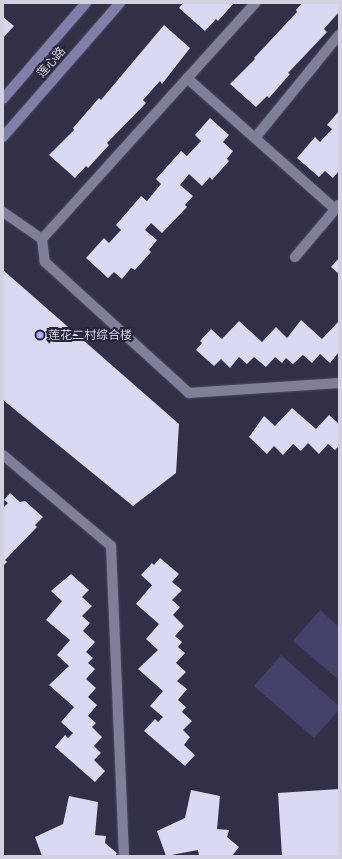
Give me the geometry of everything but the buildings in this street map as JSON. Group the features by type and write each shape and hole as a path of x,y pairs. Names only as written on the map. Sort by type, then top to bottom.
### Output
{"main road":[{"name":"莲心路","path":"3,98 86,3"},
{"name":"莲心路","path":"3,137 120,3"}],"street":[{"path":"42,238 255,3"},
{"path":"255,138 339,35"},
{"path":"187,78 337,207 295,257"},
{"path":"3,212 42,238 46,262 189,393 339,383"},
{"path":"3,455 111,546 124,856"}],"shaded area":[{"path":"320,610 339,627 339,680 293,641"},
{"path":"281,655 339,706 339,710 314,738 254,686"}],"place":[{"name":"莲花二村综合楼","path":"40,335"}]}
